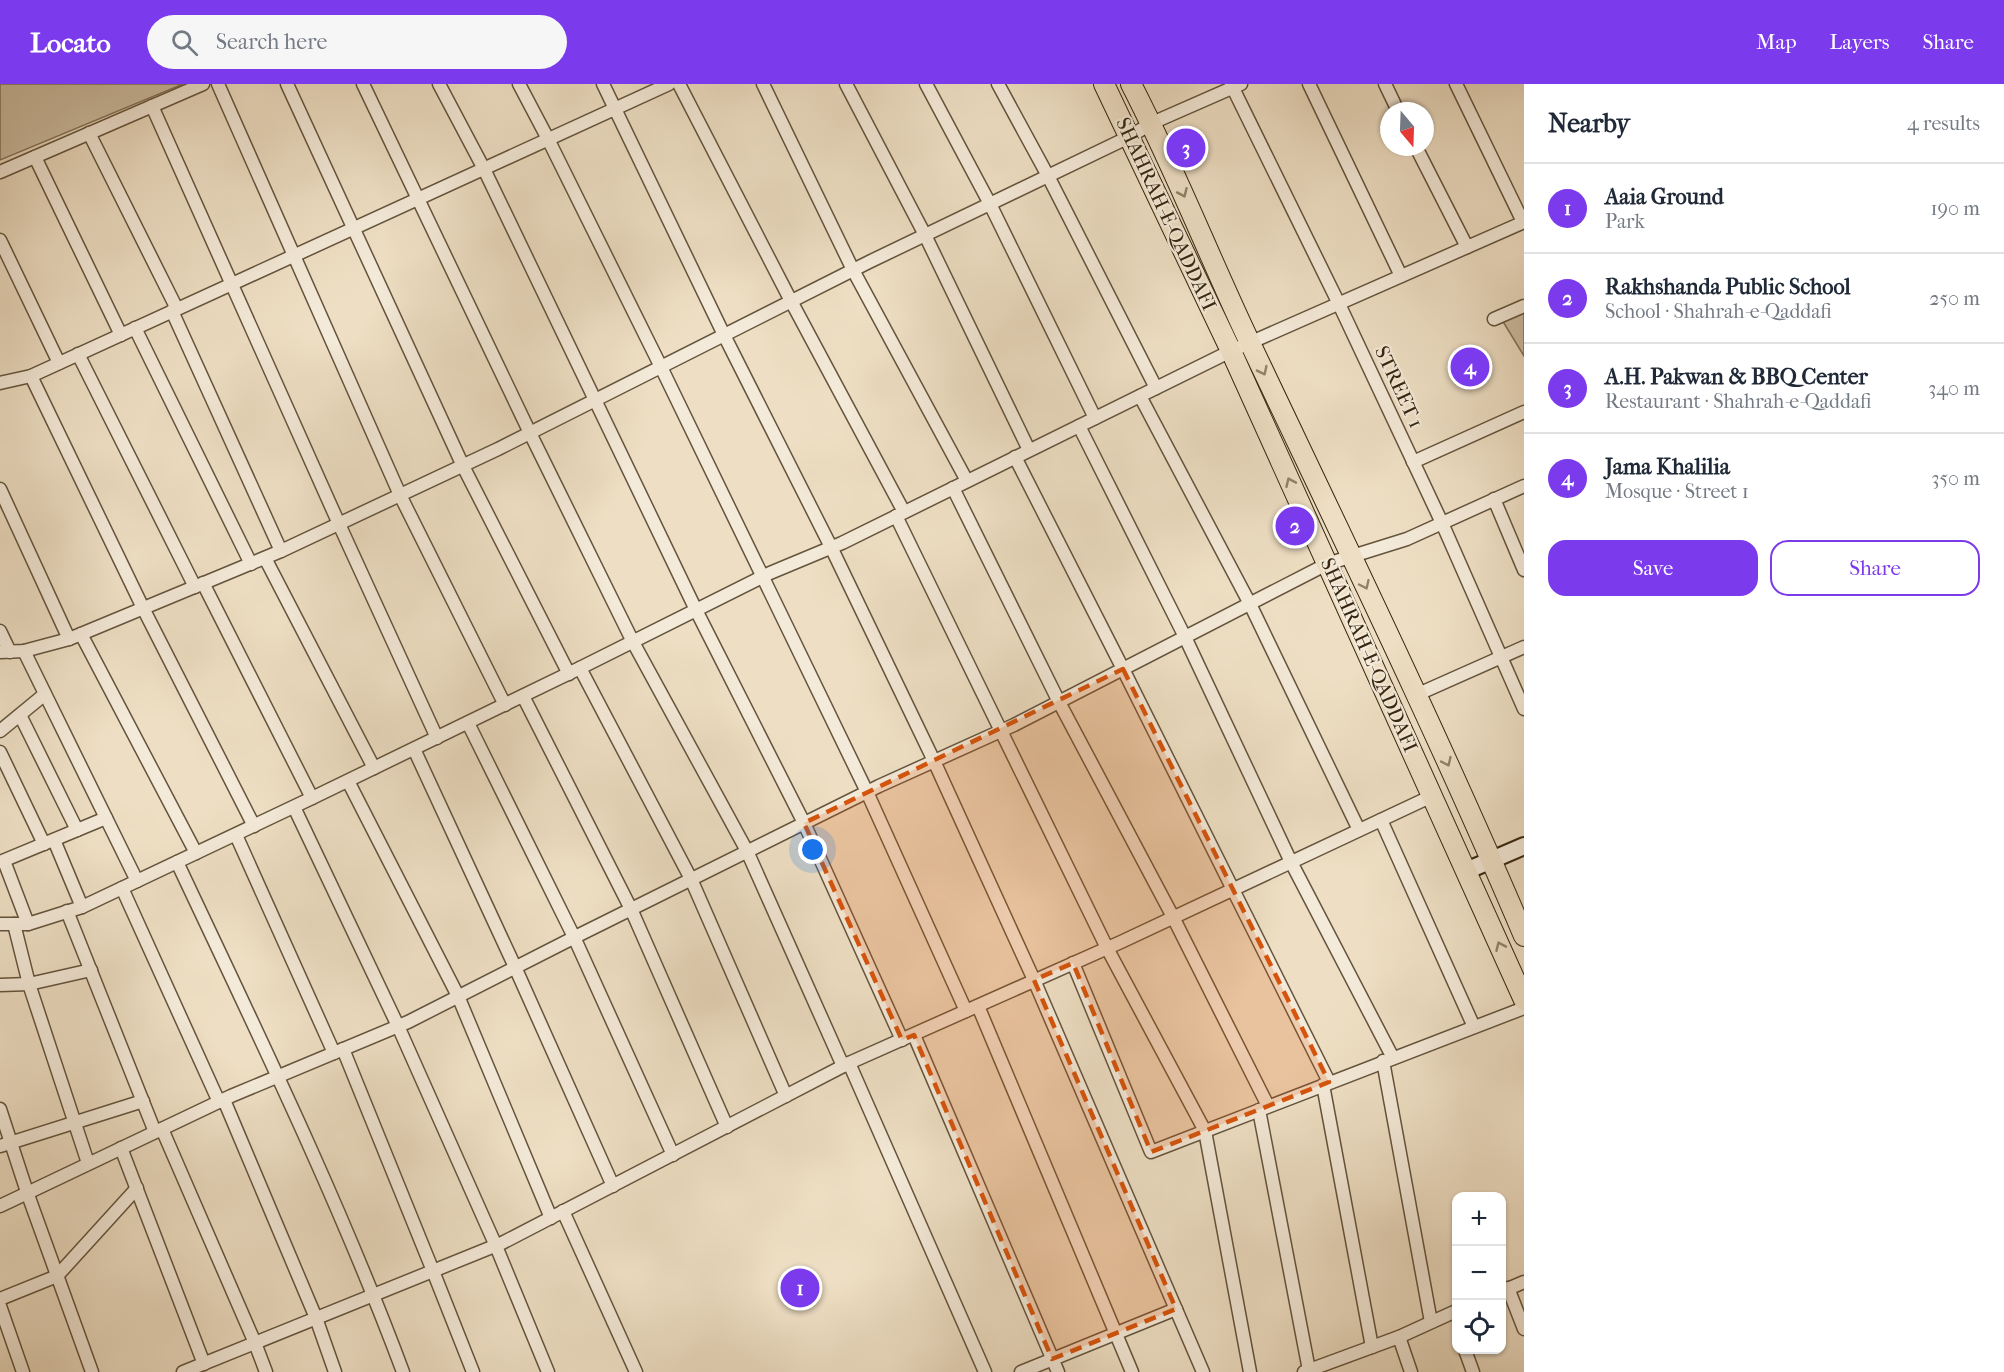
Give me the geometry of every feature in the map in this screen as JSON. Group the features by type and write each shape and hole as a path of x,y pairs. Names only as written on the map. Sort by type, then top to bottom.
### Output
{"main road":[{"name":"SHAHRAH-E-QADDAFI","path":"1104,84 1231,351 1524,1000"},
{"name":"SHAHRAH-E-QADDAFI","path":"1131,84 1152,123 1250,344 1416,695 1492,860 1524,936"}],"street":[{"path":"0,172 203,84"},
{"path":"218,84 292,256 400,495 505,705"},
{"path":"287,84 463,466 568,674"},
{"path":"363,84 530,434 633,642 747,851 986,1372"},
{"path":"439,84 484,169 696,610 804,823 902,1040"},
{"path":"519,84 661,367 867,792 966,1011"},
{"path":"603,84 724,336 831,547 934,761 1034,980 1203,1372"},
{"path":"1,379 31,376 669,84"},
{"path":"679,84 900,514 1107,948 1205,1131 1250,1372"},
{"path":"763,84 853,270 967,481"},
{"path":"846,84 925,235 1029,450"},
{"path":"926,84 990,204 1095,418"},
{"path":"998,84 1048,176 1156,388"},
{"path":"1309,84 1401,276"},
{"path":"1385,84 1394,102"},
{"path":"0,924 28,924 82,907 524,696 762,577 900,514 1231,351 1524,222 1456,84"},
{"path":"0,631 5,652 24,651 69,639 281,551 530,434 853,270 1130,137 1152,123 1235,85"},
{"name":"STREET 1","path":"1235,85 1442,523 1524,709"},
{"path":"152,106 437,738"},
{"path":"89,134 174,310 281,551"},
{"path":"1421,156 1467,247"},
{"path":"35,157 121,335"},
{"path":"0,240 58,363"},
{"path":"1494,319 1524,306"},
{"path":"135,328 251,564"},
{"path":"78,354 312,798"},
{"path":"31,376 143,608 254,826"},
{"path":"1140,396 1250,604 1359,830"},
{"path":"1413,462 1524,412"},
{"path":"1079,426 1185,637 1291,862 1388,1059 1431,1322"},
{"path":"1015,457 1123,669 1326,1084 1372,1347"},
{"path":"0,1206 221,1101 398,1026 867,792 1059,702 1327,564 1407,539 1524,486"},
{"path":"953,488 1059,702 1173,917 1264,1108 1307,1371 1336,1366 1372,1347 1452,1313"},
{"path":"0,489 69,639"},
{"path":"1494,499 1524,570"},
{"path":"265,558 374,768"},
{"path":"81,634 196,853"},
{"path":"1416,695 1524,647"},
{"path":"24,651 137,881"},
{"path":"580,668 691,879 786,1096"},
{"path":"0,731 45,694"},
{"path":"524,696 631,909 727,1126"},
{"path":"20,715 77,830"},
{"path":"468,723 574,937 673,1155"},
{"path":"414,749 613,1186"},
{"path":"0,752 82,907"},
{"path":"348,781 458,996 551,1218"},
{"path":"189,1371 496,1246 846,1065 1107,948 1432,796"},
{"path":"294,807 398,1026 496,1246 548,1372"},
{"path":"28,924 2,862 106,818"},
{"path":"1381,820 1474,1027"},
{"path":"236,835 338,1051 434,1271 472,1372"},
{"path":"1466,871 1524,846"},
{"path":"177,862 278,1077 374,1295 403,1372"},
{"path":"122,888 221,1101 316,1318 335,1372"},
{"path":"68,911 143,1101 255,1343 266,1372"},
{"path":"14,924 29,984 88,1163"},
{"path":"1073,963 1151,1152 1524,1008"},
{"path":"0,985 29,984 91,970"},
{"path":"978,1006 1132,1372"},
{"path":"914,1035 1058,1372"},
{"path":"5,1144 143,1101"},
{"path":"0,1109 5,1144 27,1192 92,1372"},
{"path":"121,1148 204,1364"},
{"path":"0,1299 57,1276 137,1188"},
{"path":"563,1211 636,1372"},
{"path":"1506,1290 1524,1282"},
{"path":"1506,1292 1524,1329"},
{"path":"0,1306 23,1372"},
{"path":"1021,1372 1176,1309"},
{"path":"1399,1337 1411,1372"},
{"path":"1466,1354 1473,1372"}],"highlighted area":[{"path":"1123,669 1329,1082 1151,1152 1073,963 1034,980 1176,1309 1052,1359 914,1035 902,1040 804,823"}],"shaded area":[{"path":"0,84 183,84 0,160"},
{"path":"1524,304 1524,356 1499,315"}],"place":[{"name":"A.H. Pakwan & BBQ Center","path":"1186,148"},
{"name":"Jama Khalilia","path":"1470,367"},
{"name":"Rakhshanda Public School","path":"1295,526"},
{"name":"Aaia Ground","path":"800,1288"}]}
